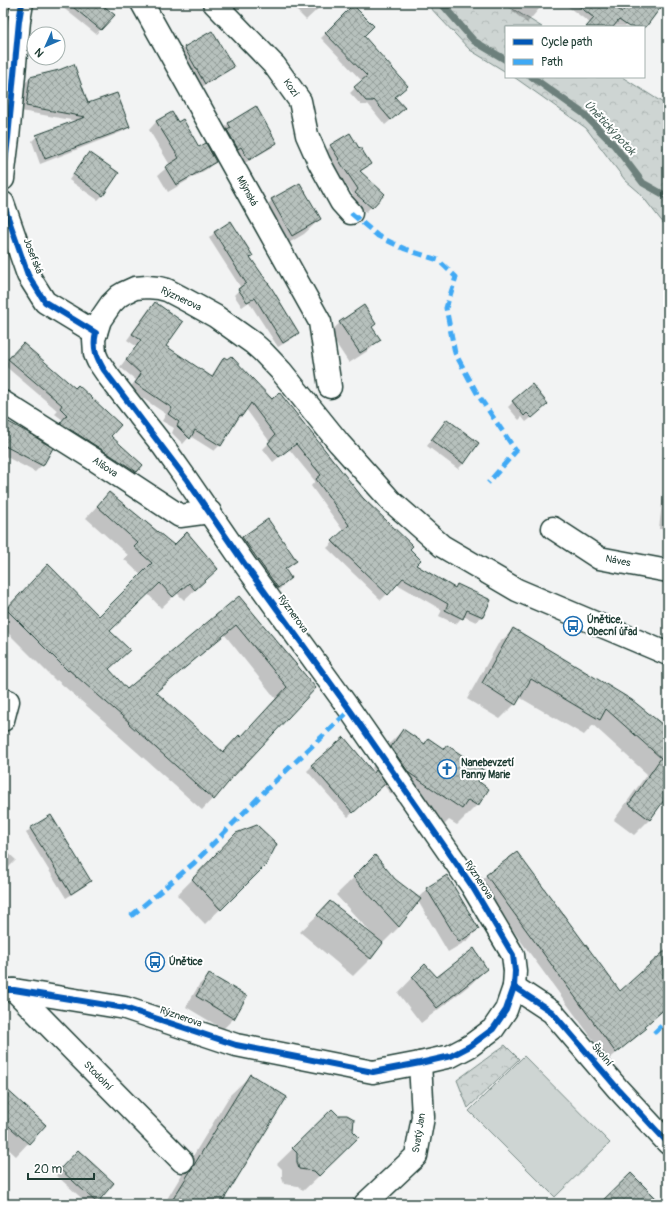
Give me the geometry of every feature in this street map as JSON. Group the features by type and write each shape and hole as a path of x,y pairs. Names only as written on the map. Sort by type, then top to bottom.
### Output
{"street":[{"path":"3,179 22,3"},
{"name":"Mlýnská","path":"142,3 320,322 330,386"},
{"name":"Kozí","path":"214,3 275,66 300,101 307,135 319,162 342,202 351,213"},
{"name":"Josefská","path":"3,202 28,275 45,302 96,334"},
{"name":"Rýznerova","path":"9,990 125,1008 236,1045 374,1072 451,1056 470,1046 493,1029 506,1010 514,987 515,971 513,955 472,886 350,710 246,566 163,446 98,361 94,346 100,320 111,304 119,296 135,288 159,288 173,293 200,308 242,335 267,356 281,371 339,443 391,502 442,546 517,590 668,654"},
{"name":"Alšova","path":"3,402 180,516 210,512"},
{"name":"Náves","path":"553,528 599,558 668,571"},
{"path":"3,700 8,701 3,720"},
{"name":"Školní","path":"514,987 552,1012 618,1089 668,1143"},
{"name":"Stodolní","path":"9,990 182,1161"},
{"name":"Svatý Jan","path":"364,1204 416,1156 423,1117 420,1063"}],"green space":[{"path":"426,3 503,3 540,26 505,26 505,71 470,50"},
{"path":"515,78 624,78 668,106 668,229 639,192 625,180 586,128"},
{"path":"505,1045 519,1059 468,1108 457,1080"},
{"path":"524,1056 610,1143 555,1197 469,1111"}],"building":[{"path":"68,3 100,3 115,15 101,30"},
{"path":"575,3 610,3 622,12 629,3 664,3 646,27 628,26 619,20 614,26 587,26 594,18"},
{"path":"353,5 374,26 364,36 408,86 395,97 405,108 391,120 374,100 366,101 354,87 367,76 325,33"},
{"path":"212,31 234,67 205,84 184,47"},
{"path":"74,64 88,103 117,93 130,127 45,159 36,135 85,117 26,106 30,77 59,70"},
{"path":"256,106 277,143 249,160 241,147 238,149 227,130 231,128 228,123"},
{"path":"172,112 178,122 183,119 199,147 206,143 216,162 176,185 165,167 179,158 156,121"},
{"path":"350,133 371,164 360,171 385,194 372,208 355,193 358,189 330,145"},
{"path":"89,152 119,173 103,196 73,174"},
{"path":"300,183 321,219 292,236 271,199"},
{"path":"231,221 253,256 250,257 271,287 299,333 283,343 255,298 247,302 238,289 246,283 214,232"},
{"path":"155,302 183,322 166,346 212,377 224,357 227,359 231,356 272,399 279,392 363,498 413,546 410,549 421,560 416,565 455,588 457,584 491,600 483,617 467,610 463,619 445,610 448,604 403,578 388,595 332,541 349,525 316,479 321,475 296,444 279,457 268,443 275,435 251,403 242,416 240,415 221,446 195,430 190,439 177,426 179,422 168,414 172,408 135,383 141,374 126,360 141,340 132,334"},
{"path":"364,305 376,324 372,327 381,340 360,353 339,322"},
{"path":"23,343 75,388 78,385 121,425 111,436 143,465 137,472 60,423 67,415 60,408 62,405 8,359"},
{"path":"532,384 548,404 532,418 527,413 524,416 512,401"},
{"path":"3,419 53,448 43,466 3,445"},
{"path":"447,419 479,443 464,464 431,440"},
{"path":"109,492 174,545 187,532 218,569 195,590 189,583 173,597 160,583 110,631 130,650 109,669 127,689 239,596 316,688 232,778 214,800 128,723 129,722 69,670 68,671 6,609 48,564 99,616 152,563 134,547 138,543 97,506","holes":["236,625 287,687 241,737 239,735 223,752 156,692"]},
{"path":"268,519 297,561 285,569 291,578 278,588 242,537"},
{"path":"513,628 632,700 668,729 668,795 650,820 629,804 661,758 606,709 600,720 531,679 516,705 482,683"},
{"name":"Nanebevzetí Panny Marie","path":"403,729 425,744 428,738 444,749 447,745 485,771 478,781 489,789 478,806 468,800 462,809 409,773 391,747"},
{"path":"344,737 374,773 376,770 386,783 353,813 311,765"},
{"path":"51,815 91,881 71,894 30,828"},
{"path":"257,825 277,844 266,865 221,910 192,879 236,833"},
{"path":"517,852 620,991 668,948 668,1006 645,1026 647,1028 616,1053 486,875"},
{"path":"375,855 395,879 421,899 399,927 353,877"},
{"path":"447,875 479,929 459,942 426,888"},
{"path":"330,901 383,943 371,959 317,915"},
{"path":"474,948 487,969 437,1008 412,977 425,964 437,977"},
{"path":"209,974 247,996 234,1019 196,996"},
{"path":"250,1074 287,1097 221,1204 170,1204"},
{"path":"3,1086 46,1125 29,1144 3,1121"},
{"path":"332,1109 338,1115 347,1115 354,1119 353,1131 359,1137 319,1176 314,1171 299,1169 297,1153 292,1148"},
{"path":"78,1150 114,1183 97,1203 60,1169"},
{"path":"631,1173 662,1204 599,1204"}],"waterway":[{"name":"Únětický potok","path":"441,3 474,41 505,59"},
{"name":"Únětický potok","path":"533,78 584,114 614,145 643,183 668,197"}],"marked path":[{"path":"351,213 378,236 405,249 438,260 456,277 446,308 455,353 478,395 516,451 488,483"},
{"path":"131,916 194,863 269,787 350,710"},
{"path":"654,1033 668,1020"}],"cycle path":[{"path":"3,179 22,3"},
{"path":"3,203 28,275 45,302 96,333 96,353 104,370 187,480 246,566 350,710 472,886 513,955 515,971 514,987 506,1010 493,1029 470,1046 451,1056 373,1072 236,1045 125,1008 14,990 3,990"},
{"path":"514,987 552,1012 618,1089 668,1143"}],"place":[{"name":"Únětice, Obecní úřad","path":"573,626"},
{"name":"Nanebevzetí Panny Marie","path":"447,769"},
{"name":"Únětice","path":"155,962"}]}
